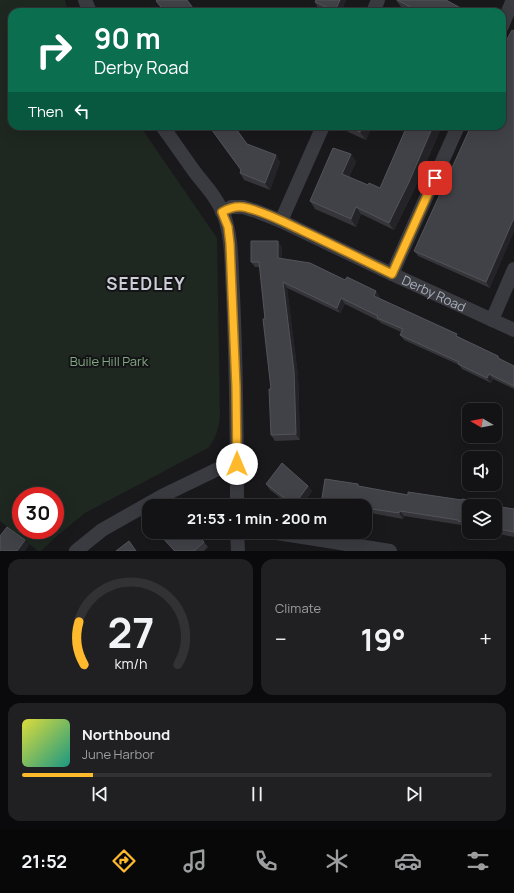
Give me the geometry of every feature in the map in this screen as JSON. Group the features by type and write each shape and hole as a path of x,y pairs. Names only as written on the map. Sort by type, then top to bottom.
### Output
{"street":[{"path":"506,16 512,2"},
{"path":"165,130 211,192 228,227 236,387 237,499"},
{"path":"281,221 320,130"},
{"path":"392,274 456,130"},
{"name":"Derby Road","path":"222,212 231,207 243,207 281,221 514,330"},
{"path":"492,320 514,269"},
{"path":"76,551 102,530 162,496 226,465 237,464"},
{"path":"237,539 238,551"},
{"path":"315,539 390,551"}],"green space":[{"name":"Buile Hill Park","path":"0,0 65,0 67,8 8,8 8,130 143,130 217,238 220,420 215,437 208,448 85,513 64,530 64,487 12,487 12,530 0,521"},
{"name":"Buile Hill Park","path":"23,539 54,539 41,551 38,551"}],"building":[{"path":"187,0 193,8 162,8 156,1"},
{"path":"316,0 340,0 336,8 328,8 315,2"},
{"path":"397,0 446,0 461,8 412,8"},
{"path":"512,30 514,31 514,218 486,282 414,251 469,130 506,130 506,41"},
{"path":"212,130 237,130 247,144 276,155 265,183 240,173 241,170"},
{"path":"405,130 431,130 409,182 389,223 356,207 351,219 310,201 333,148 351,154 342,174 368,185 369,183 380,188"},
{"path":"251,241 278,241 278,258 310,263 345,280 347,277 376,291 374,296 457,334 456,336 498,356 498,358 514,366 514,386 489,374 487,378 458,364 459,362 400,335 403,329 377,318 378,316 341,298 337,308 283,282 294,371 296,434 271,435 269,389 271,389 263,319 265,319 259,262 251,262"},
{"path":"282,463 308,486 298,499 286,499 266,484"},
{"path":"325,479 358,484 358,486 408,495 408,492 462,500 462,522 400,511 399,513 372,509 372,499 322,499"},
{"path":"502,507 514,509 514,532 502,529"},
{"path":"7,527 12,531 12,539 25,540 17,551 0,551 0,536"},
{"path":"164,539 201,539 204,542 194,551 175,551"},
{"path":"129,541 136,551 116,551"}],"district":[{"name":"SEEDLEY","path":"146,283"}],"route":[{"path":"237,464 236,387 230,244 228,227 222,212 231,207 243,207 256,211 281,221 392,274 435,178"}]}
